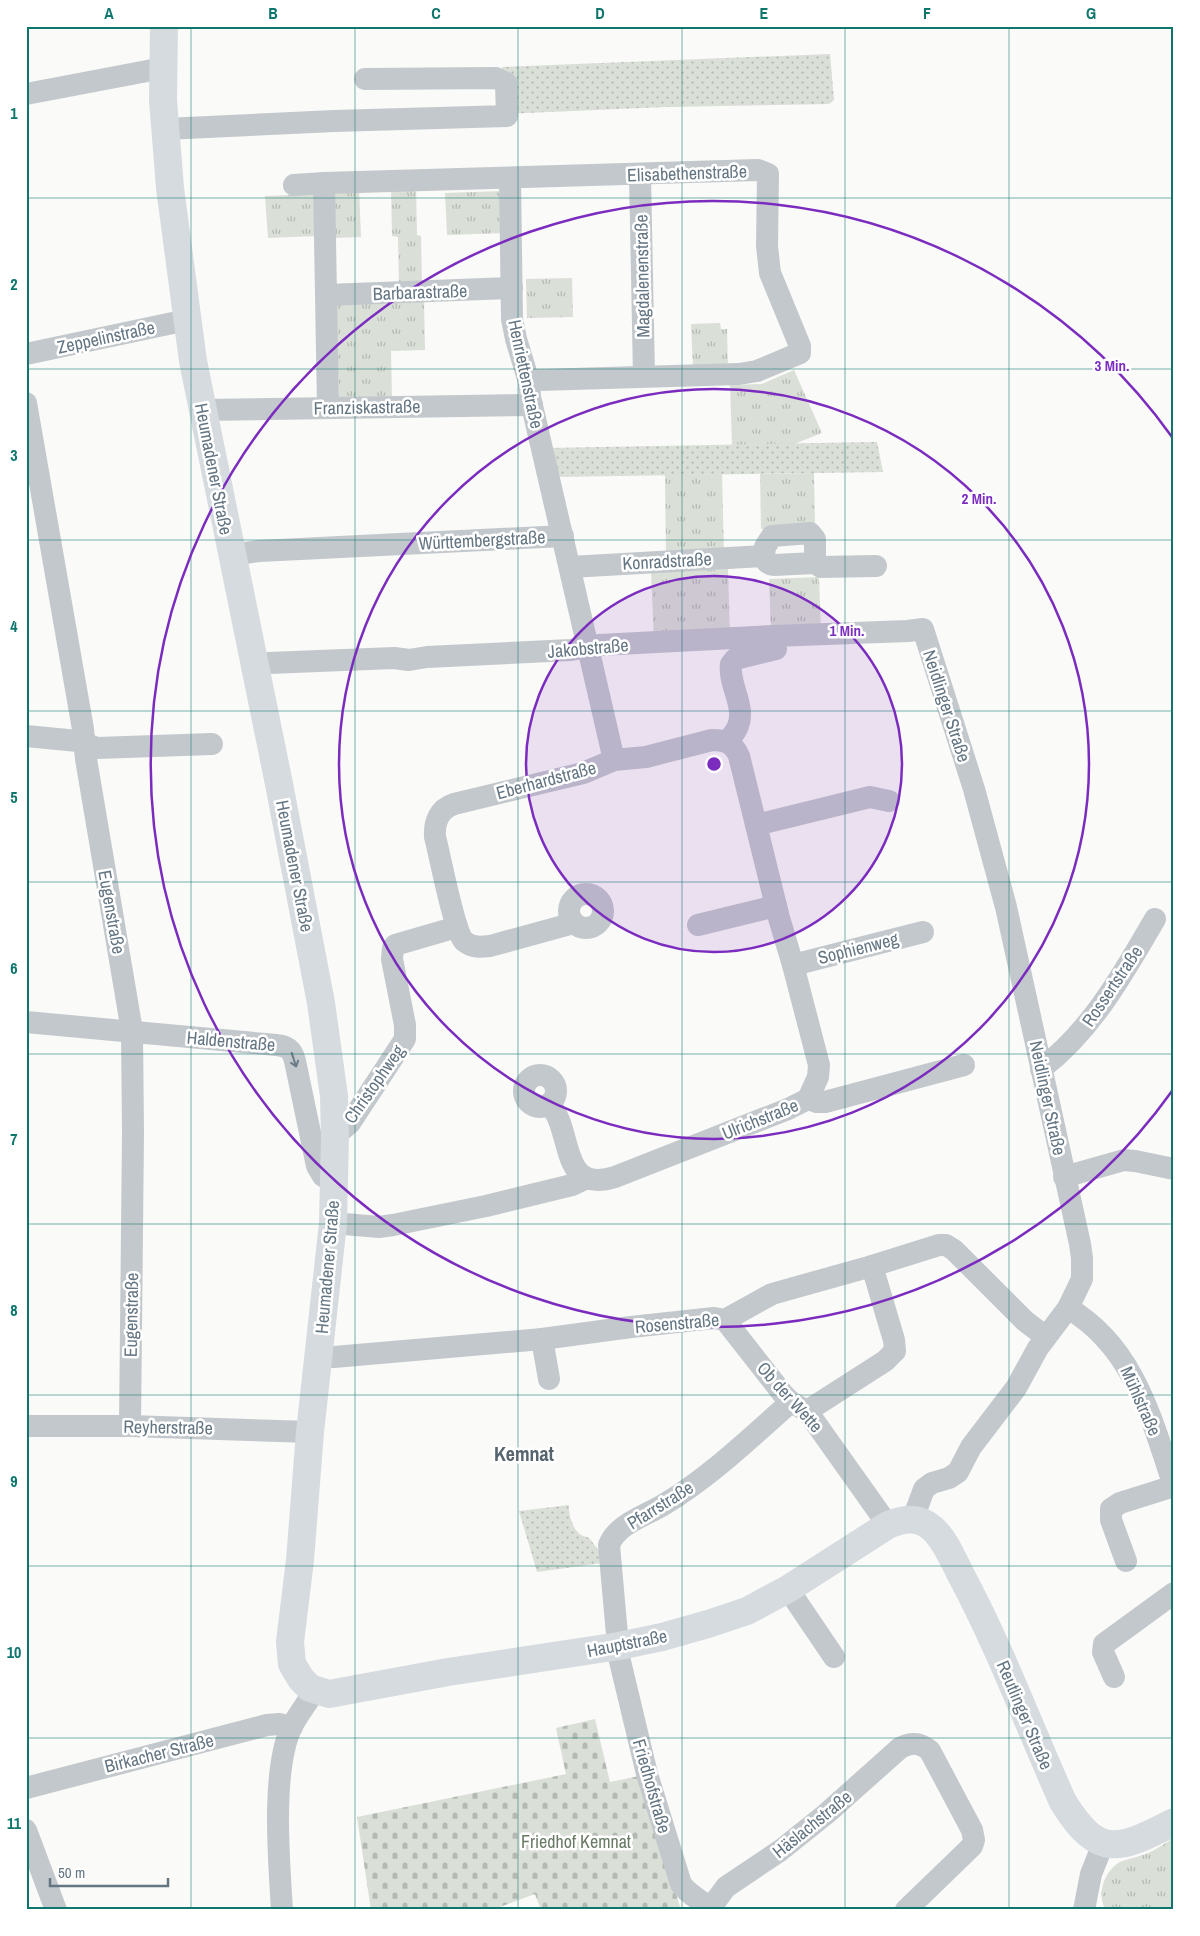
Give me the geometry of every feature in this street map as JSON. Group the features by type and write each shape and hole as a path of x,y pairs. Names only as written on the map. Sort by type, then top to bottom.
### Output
{"main road":[{"name":"Heumadener Straße","path":"166,30 163,68 165,129 176,240 187,320 202,410 277,776 321,1003 334,1096 333,1223 310,1432 300,1560 290,1642 292,1664 297,1674 305,1684 315,1690"},
{"name":"Hauptstraße","path":"315,1690 329,1694 448,1672 618,1646 662,1637 739,1615 788,1590 900,1522"},
{"name":"Reutlinger Straße","path":"900,1522 925,1524 934,1530 950,1555 994,1640 1062,1802 1083,1830 1090,1837 1103,1844"},
{"path":"1103,1844 1135,1841 1174,1822"}],"street":[{"path":"26,94 163,68"},
{"path":"165,129 334,121 507,116 506,83 496,78 365,79"},
{"name":"Elisabethenstraße","path":"294,184 758,170 768,174 767,246 770,273 801,350 800,353 749,373 539,380 529,382"},
{"name":"Magdalenenstraße","path":"640,175 644,376"},
{"name":"Henriettenstraße","path":"510,178 513,329 529,382 532,405 563,536"},
{"path":"324,183 328,407"},
{"name":"Barbarastraße","path":"327,295 512,288"},
{"name":"Zeppelinstraße","path":"26,354 187,320"},
{"name":"Eugenstraße","path":"26,403 85,743 132,1031 133,1142 130,1426"},
{"name":"Franziskastraße","path":"202,410 532,405"},
{"path":"764,556 765,547 772,536 810,533 815,539 815,563"},
{"name":"Württembergstraße","path":"232,555 259,551 563,536 614,760"},
{"name":"Konradstraße","path":"570,567 764,556 768,564 815,563 821,568 876,566"},
{"name":"Jakobstraße","path":"254,666 269,663 394,658 410,660 731,638 922,629"},
{"name":"Neidlinger Straße","path":"900,1522 924,1489 932,1483 949,1478 958,1472 980,1435 1016,1388 1024,1370 1068,1308 1082,1279 1080,1244 1021,971 990,844 949,709 922,629"},
{"path":"776,649 735,660 731,664 730,672 740,719 736,730 727,742 734,747 739,756 776,906 819,1065 818,1077 808,1099"},
{"path":"26,736 78,741 97,748 212,744"},
{"name":"Eberhardstraße","path":"574,923 479,947 465,942 457,927 435,837 435,828 440,814 450,806 468,800 582,773 614,760 646,757 712,740 727,742"},
{"path":"756,825 870,797 889,801"},
{"path":"698,925 776,906"},
{"name":"Rossertstraße","path":"1041,1070 1061,1053 1095,1016 1155,919"},
{"name":"Christophweg","path":"335,1136 350,1123 406,1039 392,958 392,948 395,945 457,927"},
{"name":"Sophienweg","path":"793,965 923,932"},
{"name":"Haldenstraße","path":"26,1022 289,1048 295,1061 317,1166 323,1176 334,1182"},
{"name":"Ulrichstraße","path":"333,1223 379,1227 393,1225 572,1185 587,1178 598,1180 615,1177 788,1109 808,1099 826,1102 964,1065"},
{"path":"549,1104 558,1116 574,1167 587,1178"},
{"path":"1064,1177 1124,1160 1174,1169"},
{"name":"Rosenstraße","path":"319,1356 334,1357 542,1339 714,1318 725,1320 768,1296 938,1245 946,1245 954,1250 1025,1321 1046,1337"},
{"name":"Pfarrstraße","path":"618,1646 609,1545 614,1536 622,1528 675,1498 799,1407 877,1366 895,1352 894,1340 872,1266"},
{"name":"Mühlstraße","path":"1068,1308 1088,1321 1106,1338 1128,1368 1146,1405 1174,1486 1120,1503 1111,1509 1111,1520 1126,1561"},
{"name":"Ob der Wette","path":"725,1320 765,1372 799,1407 900,1522"},
{"path":"542,1339 549,1379"},
{"name":"Reyherstraße","path":"26,1426 130,1426 310,1432"},
{"path":"788,1590 834,1657"},
{"path":"1114,1677 1103,1652 1104,1644 1174,1593"},
{"name":"Friedhofstraße","path":"618,1646 645,1766 680,1884 711,1909"},
{"path":"282,1910 278,1829 284,1756 292,1726 315,1690"},
{"name":"Birkacher Straße","path":"26,1788 267,1725 292,1726"},
{"name":"Häslachstraße","path":"711,1909 726,1887 781,1850 826,1814 900,1748 910,1744 918,1744 927,1748 938,1764 968,1821 974,1834 974,1840 968,1851 906,1910"},
{"path":"26,1830 56,1910"},
{"path":"1084,1910 1091,1874 1103,1844"}],"green space":[{"path":"830,54 834,100 829,104 666,107 503,114 502,67"},
{"path":"416,186 417,235 421,236 422,286 399,286 398,237 392,236 391,187"},
{"path":"359,188 361,237 333,238 331,193"},
{"path":"503,191 505,233 447,235 445,193"},
{"path":"319,194 318,236 268,238 265,196"},
{"path":"572,278 573,317 527,318 526,279"},
{"path":"424,301 425,350 391,351 392,398 339,400 336,304"},
{"path":"720,323 721,329 727,329 728,368 693,369 691,324"},
{"path":"794,370 822,433 794,444 732,445 730,385 762,384"},
{"path":"877,442 883,472 554,477 548,448"},
{"path":"814,473 815,528 761,529 760,474"},
{"path":"722,474 724,555 666,556 665,475"},
{"path":"728,569 730,636 654,640 651,572"},
{"path":"819,577 821,631 771,634 769,579"},
{"path":"569,1505 573,1526 578,1533 589,1538 600,1551 602,1563 537,1572 519,1511"},
{"name":"Friedhof Kemnat","path":"595,1719 610,1782 639,1776 681,1910 541,1910 535,1894 492,1910 371,1910 357,1817 566,1774 556,1728"},
{"path":"1174,1838 1174,1910 1106,1910 1102,1897 1103,1884 1114,1866 1120,1862 1153,1851"}],"district":[{"name":"Kemnat","path":"524,1453"}]}
